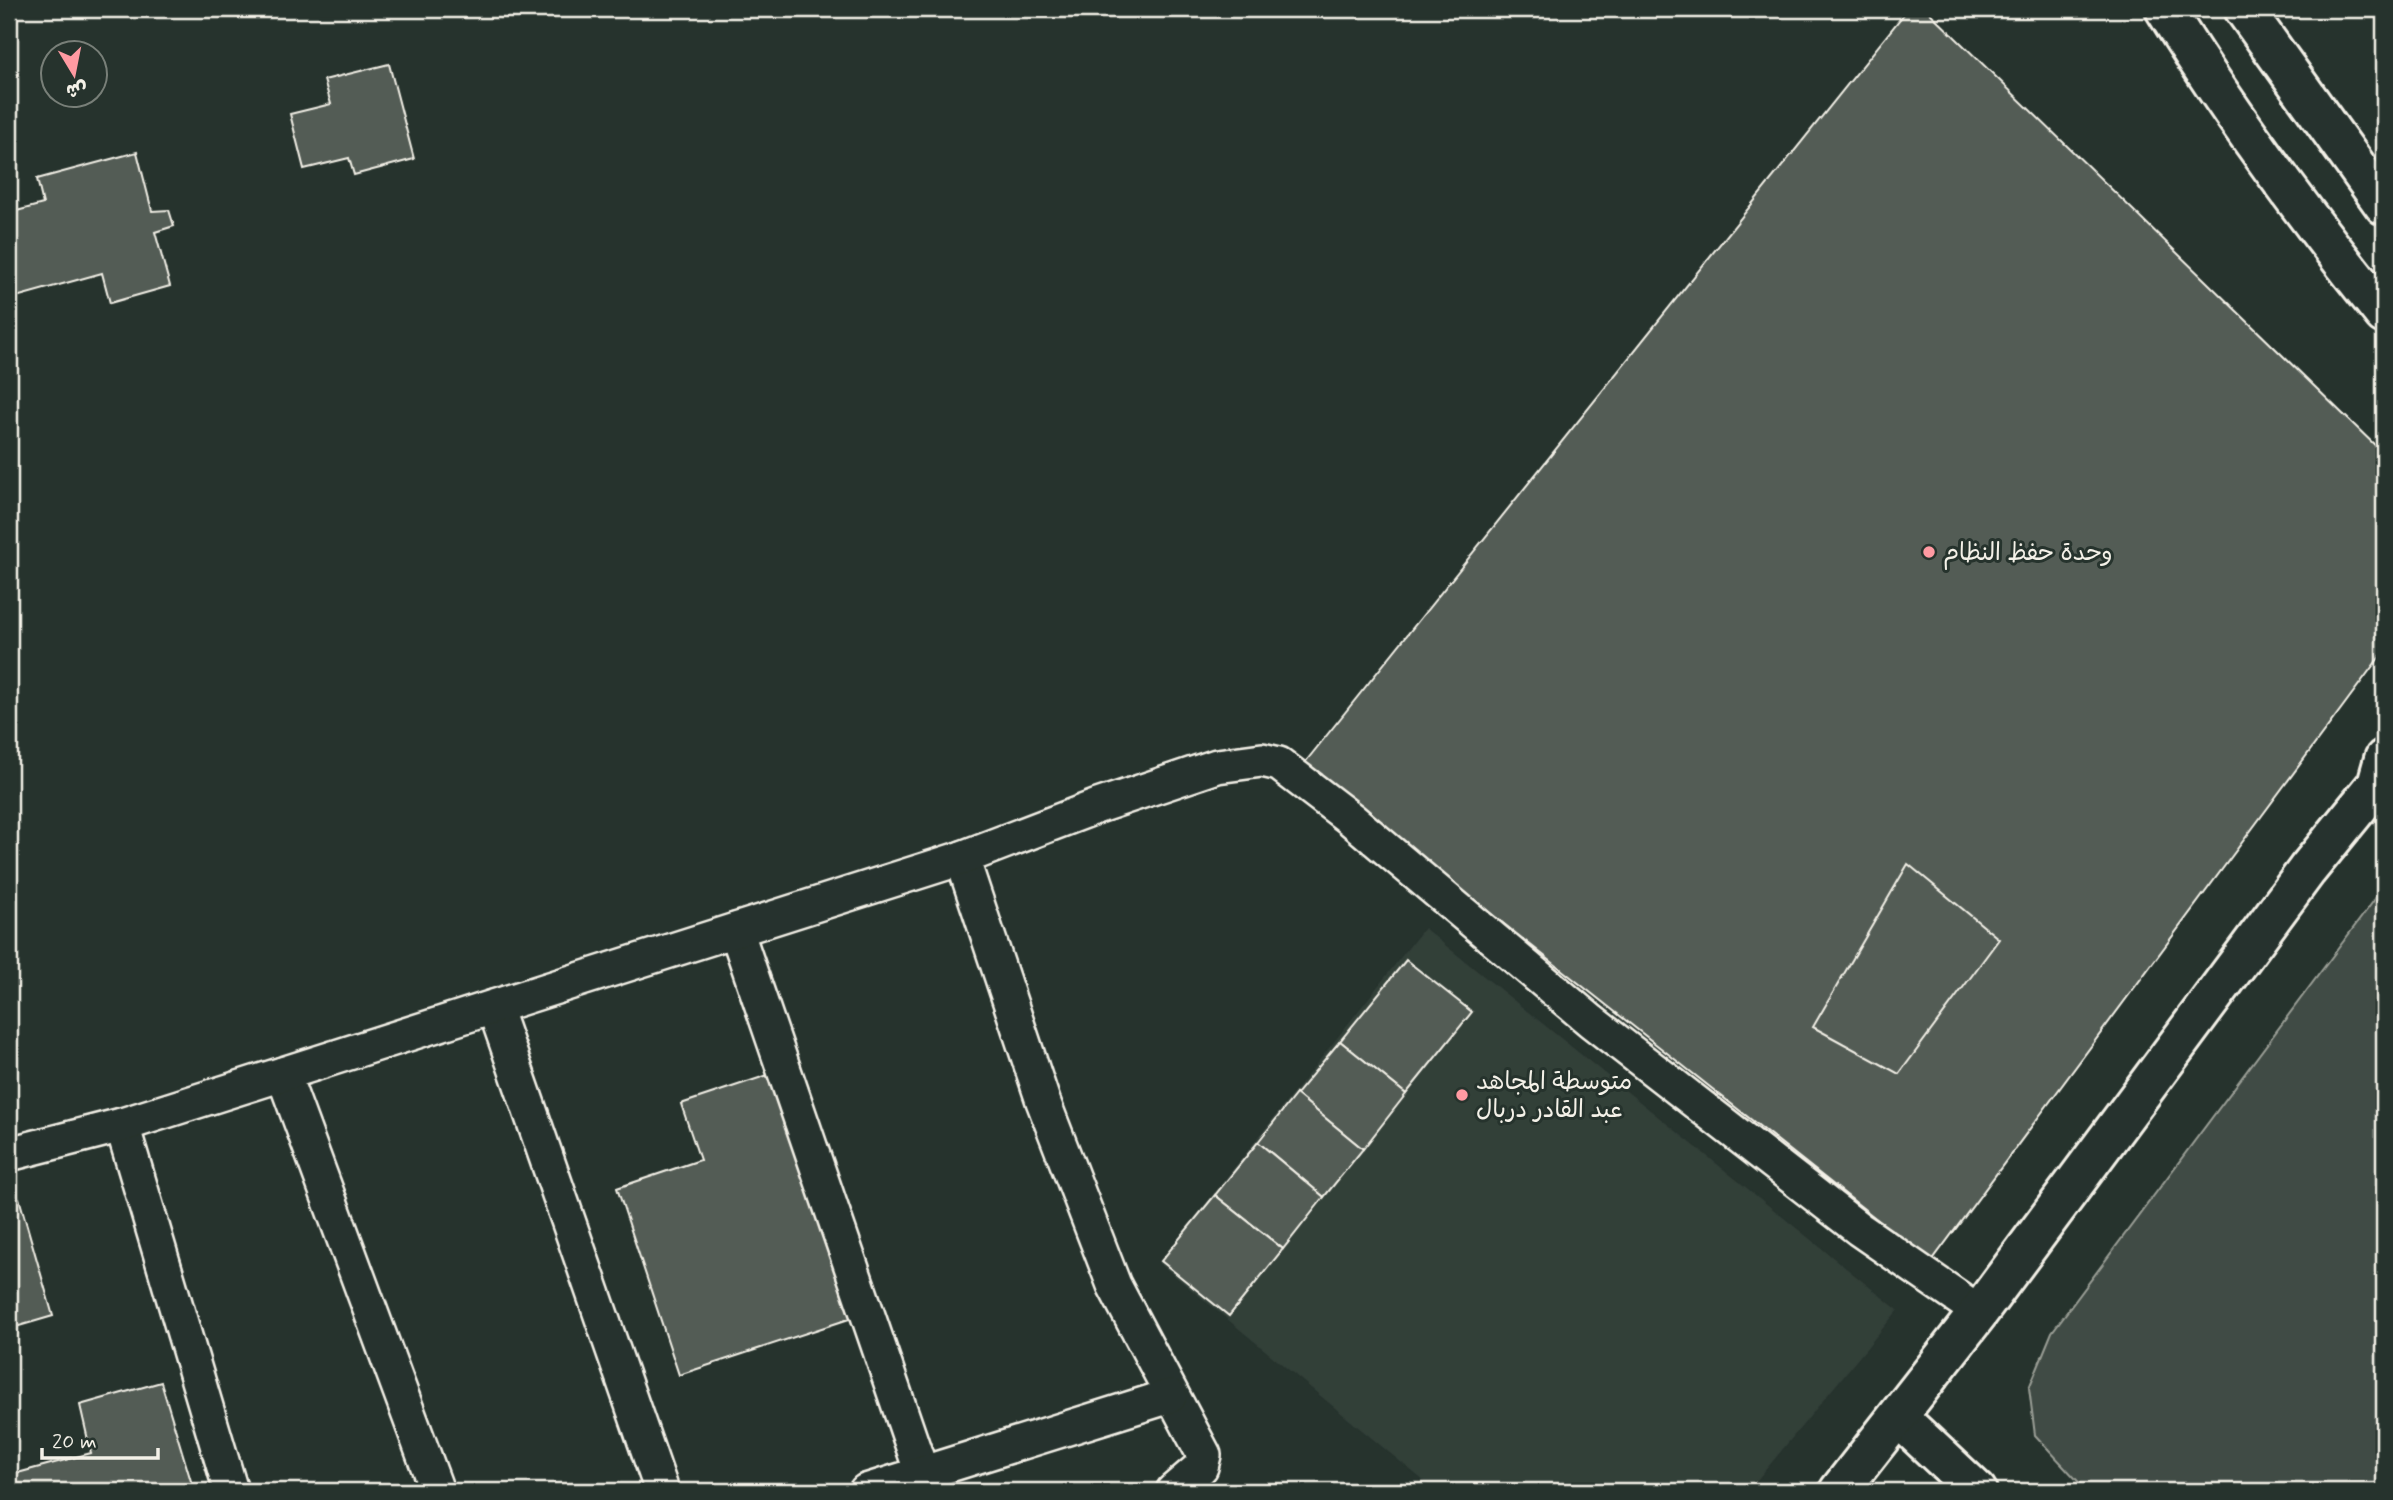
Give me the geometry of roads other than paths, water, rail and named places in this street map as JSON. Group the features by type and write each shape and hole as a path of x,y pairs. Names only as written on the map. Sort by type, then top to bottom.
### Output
{"main road":[{"path":"2165,9 2207,77 2312,225 2384,314"},
{"path":"2244,9 2384,205"},
{"path":"1839,1491 1979,1311 2307,870 2382,775"},
{"path":"1898,1417 1977,1491"}],"street":[{"path":"9,1154 122,1125 962,858 1098,806 1217,766 1262,760 1279,764 1351,819 1591,1021 1859,1229 1979,1311"},
{"path":"962,858 1043,1101 1114,1285 1170,1396 1204,1455 1200,1467 1173,1491"},
{"path":"736,930 926,1483"},
{"path":"494,1007 662,1491"},
{"path":"283,1074 437,1491"},
{"path":"122,1125 231,1491"},
{"path":"866,1491 926,1483 1170,1396"}],"place":[{"name":"وحدة حفظ النظام","path":"1929,552"},
{"name":"متوسطة المجاهد عبد القادر دربال","path":"1462,1095"}]}
